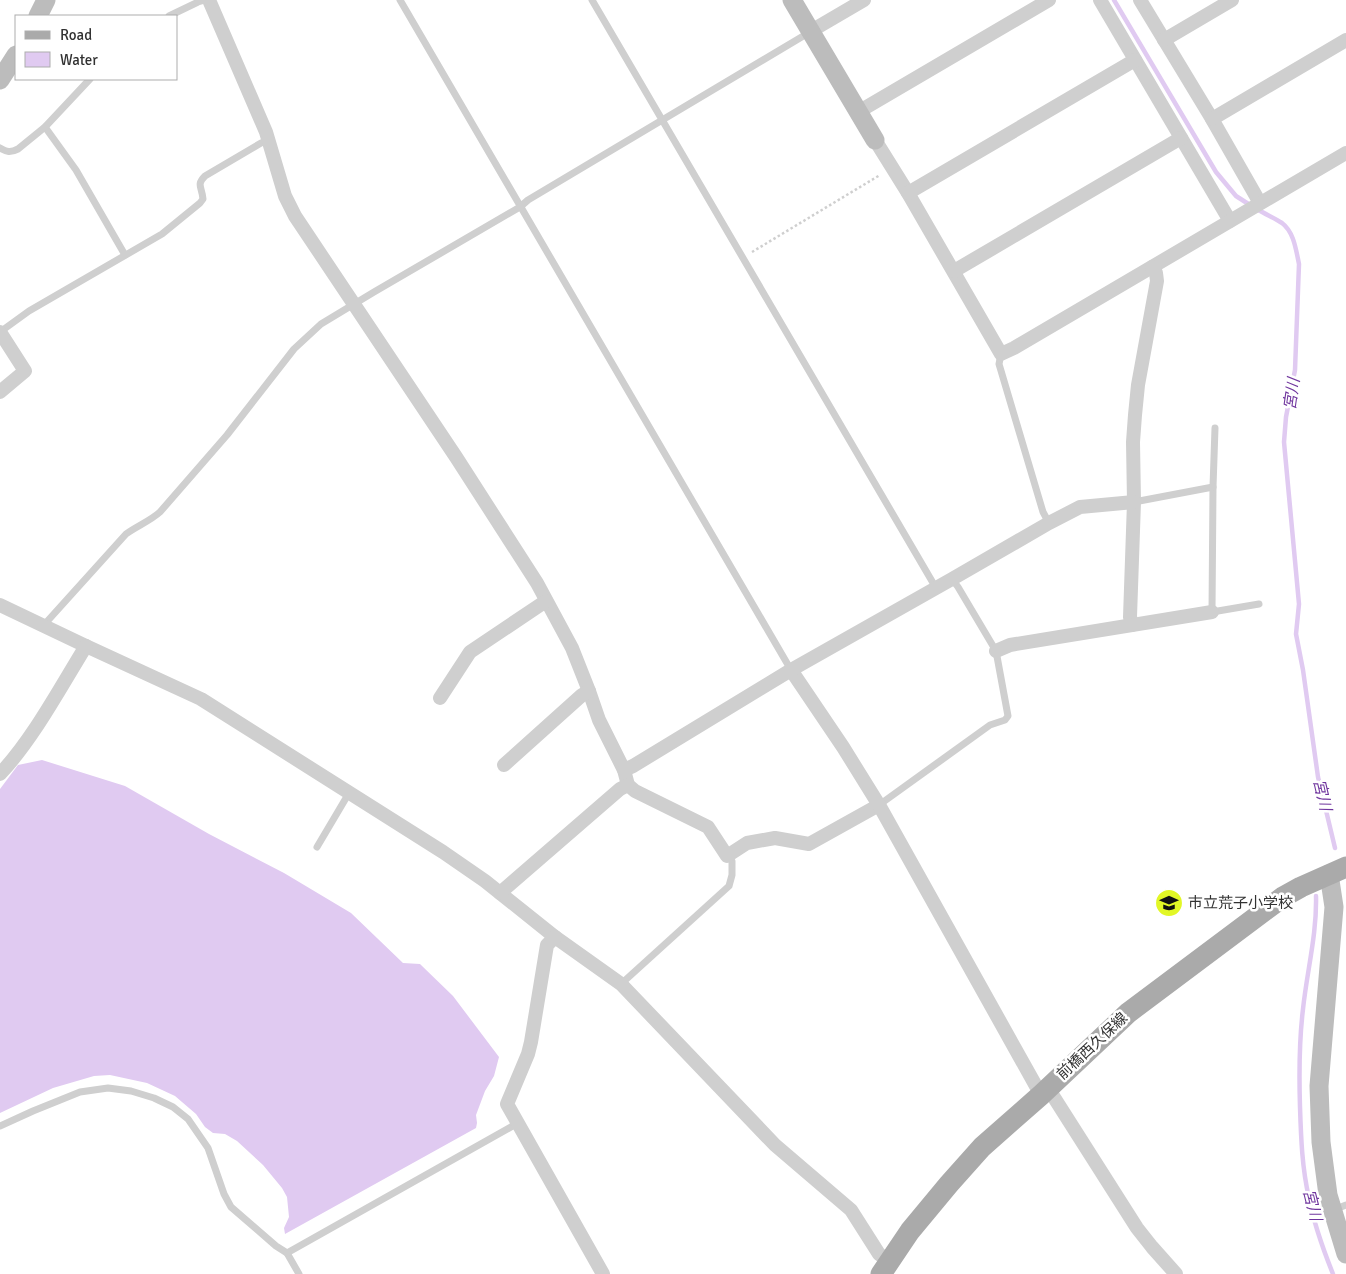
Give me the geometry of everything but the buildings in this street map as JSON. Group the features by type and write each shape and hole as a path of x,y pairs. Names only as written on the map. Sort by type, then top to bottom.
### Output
{"main road":[{"name":"前橋西久保線","path":"885,1267 915,1224 977,1153 1128,1013 1264,910 1302,887 1337,871"}],"street":[{"path":"38,15 46,0"},
{"path":"210,0 269,140 285,196 295,216 537,583 572,648 598,720 624,770 628,785 635,791 708,827 727,856 747,843 776,838 809,844 879,805"},
{"path":"792,0 874,140 908,193 1001,354 1346,153"},
{"path":"811,31 864,0"},
{"path":"858,112 1049,0"},
{"path":"1100,0 1230,221"},
{"path":"1140,0 1212,119 1260,204"},
{"path":"1164,40 1232,0"},
{"path":"1212,119 1346,40"},
{"path":"0,80 15,57"},
{"path":"908,193 1135,60"},
{"path":"954,271 1181,138"},
{"path":"1132,625 1130,617 1134,502 1133,442 1138,385 1157,281 1156,273 1152,267"},
{"path":"0,332 25,371 0,392"},
{"path":"624,770 791,670 1048,522 1080,507 1134,502"},
{"path":"440,698 470,652 546,601"},
{"path":"0,605 201,699 443,852 485,881 555,937 620,984 770,1139 851,1210 879,1254 885,1267"},
{"path":"996,651 1010,645 1212,612"},
{"path":"0,774 13,760 36,727 86,646"},
{"path":"791,670 843,747 879,805 1045,1091 1137,1228 1176,1274"},
{"path":"504,765 582,695 589,691"},
{"path":"500,893 620,789 628,785"},
{"path":"1337,871 1319,1086 1321,1142 1328,1195 1339,1207 1346,1254"},
{"path":"555,937 547,945 528,1054 507,1104 603,1274"}],"lane":[{"path":"170,15 205,0"},
{"path":"400,0 791,670"},
{"path":"592,0 936,588"},
{"path":"43,626 126,534 152,519 160,512 227,435 294,349 321,324 520,207 528,200 811,31"},
{"path":"0,148 13,152 45,127 89,80"},
{"path":"45,127 76,170 125,256"},
{"path":"0,332 29,311 162,234 203,199 199,185 200,180 269,140"},
{"path":"1001,354 999,364 1043,512 1048,522"},
{"path":"1215,428 1212,612 1259,604"},
{"path":"1134,502 1213,487"},
{"path":"879,805 990,725 1005,720 1008,716 996,651 952,579"},
{"path":"317,847 349,792"},
{"path":"620,984 729,886 732,875 732,861 727,856"},
{"path":"0,1126 80,1092 108,1088 154,1098 173,1107 188,1118 208,1148 224,1194 232,1207 276,1246 287,1253 299,1274"},
{"path":"287,1253 518,1123"}],"path":[{"path":"742,258 893,168"}],"water":[{"path":"42,760 125,786 209,834 284,873 351,913 403,963 420,964 453,996 499,1057 494,1076 485,1091 476,1115 476,1128 285,1234 284,1228 289,1217 287,1197 263,1165 237,1141 225,1134 213,1133 205,1127 196,1114 175,1096 147,1083 110,1075 94,1076 53,1088 0,1113 0,789 18,765"}],"waterway":[{"name":"宮川","path":"1114,0 1216,172 1236,196 1250,205"},
{"name":"宮川","path":"1257,209 1286,227 1294,242 1299,264 1295,370 1286,417 1284,442 1299,604 1296,634 1318,777 1335,848"},
{"name":"宮川","path":"1316,896 1315,924 1301,1034 1299,1071 1302,1153 1311,1208 1333,1274"}],"place":[{"name":"市立荒子小学校","path":"1169,903"}]}
